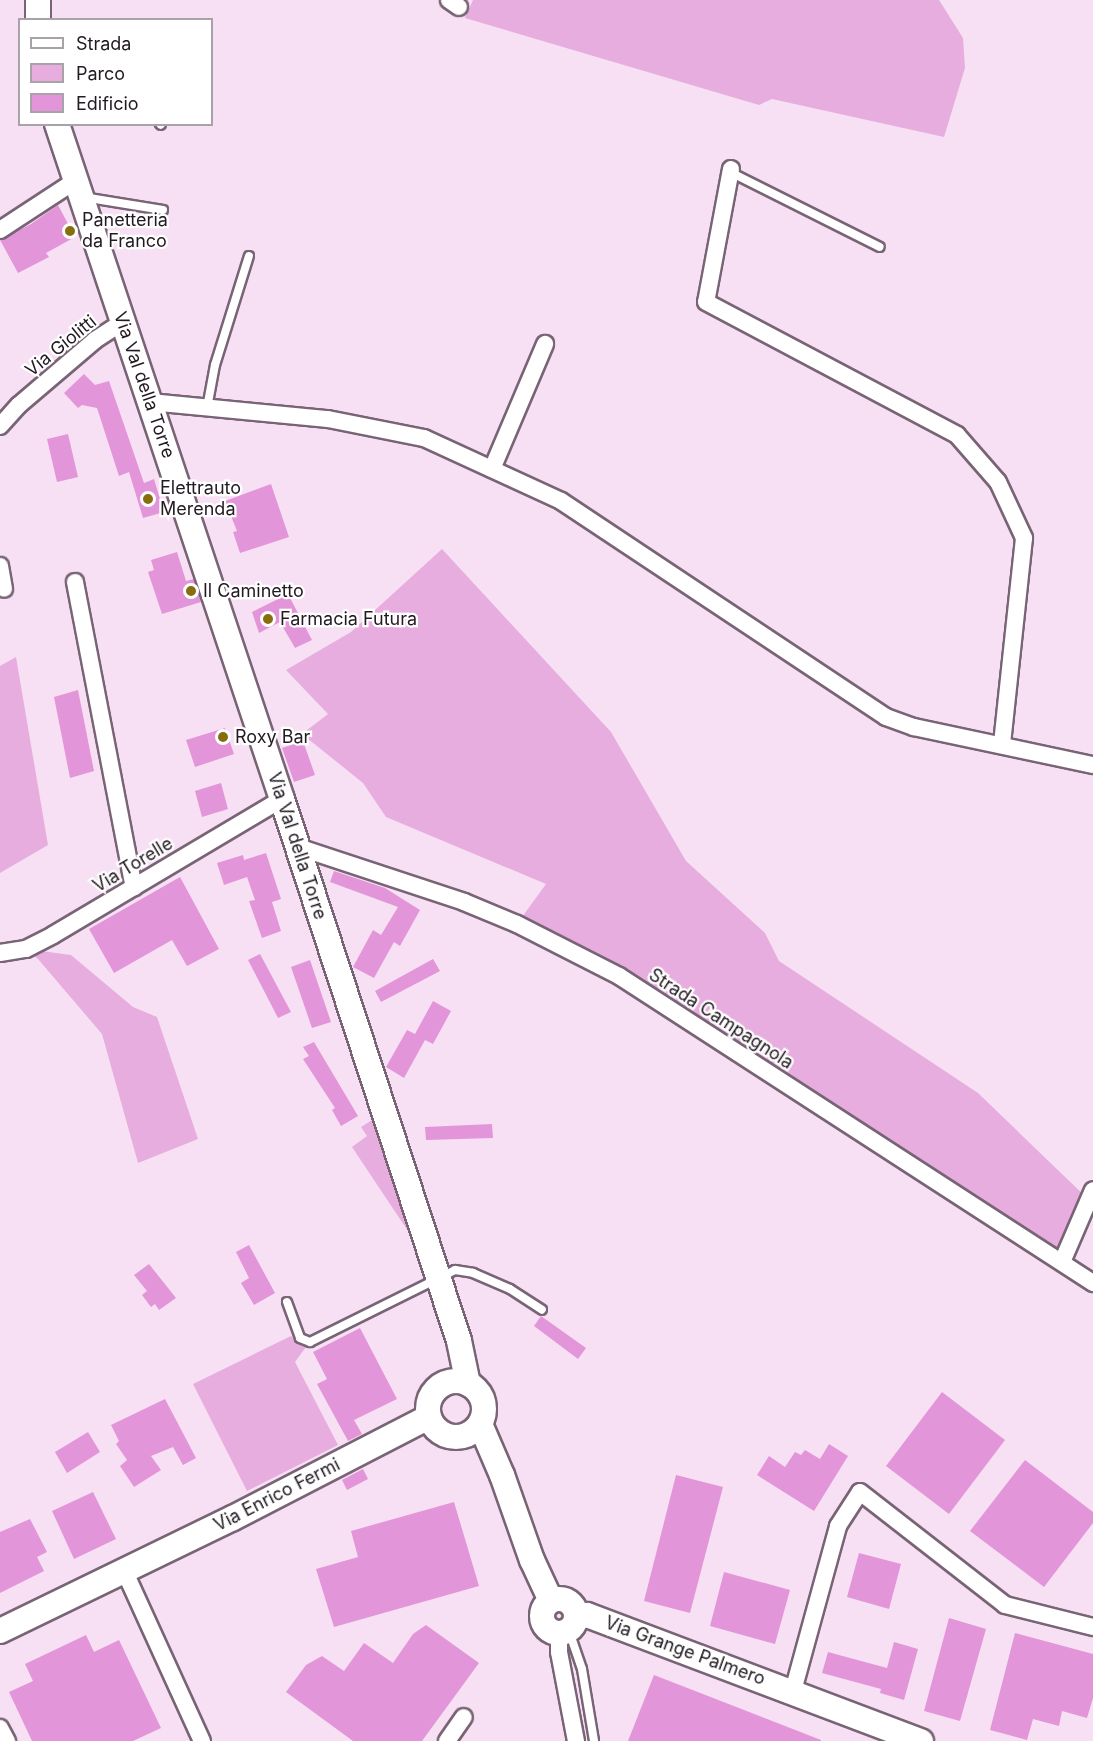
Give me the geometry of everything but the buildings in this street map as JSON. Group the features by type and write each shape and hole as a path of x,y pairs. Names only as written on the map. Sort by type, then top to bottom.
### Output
{"street":[{"name":"Via Val della Torre","path":"58,126 298,847 459,1341 459,1377"},
{"path":"732,171 706,302 957,435 998,482 1024,538 1002,745"},
{"path":"0,230 77,189"},
{"name":"Via Giolitti","path":"0,426 19,405 96,340 123,322"},
{"path":"492,470 544,344"},
{"path":"150,402 327,419 424,438 561,501 886,717 914,727 1093,765"},
{"path":"0,566 4,589"},
{"path":"75,582 134,887"},
{"name":"Via Torelle","path":"0,953 26,949 282,799"},
{"name":"Strada Campagnola","path":"298,847 464,902 518,924 619,976 1093,1283"},
{"path":"1062,1262 1093,1190"},
{"path":"459,1377 481,1397 484,1406 471,1430 445,1435 438,1431 429,1417 429,1400 433,1392 459,1377"},
{"name":"Via Enrico Fermi","path":"0,1630 429,1417"},
{"path":"471,1430 493,1454 532,1560 551,1601 569,1601 576,1611 559,1652 576,1741"},
{"path":"793,1691 838,1526 860,1492 1005,1605 1093,1627"},
{"path":"124,1570 202,1741"},
{"name":"Via Grange Palmero","path":"568,1627 587,1615 921,1741"},
{"path":"447,1741 464,1717"},
{"path":"0,1728 7,1741"}],"lane":[{"path":"732,171 880,247"},
{"path":"77,189 163,210"},
{"path":"207,408 215,365 249,256"},
{"path":"287,1302 300,1338 310,1342 455,1270 473,1273 510,1289 542,1310"},
{"path":"568,1627 582,1669 594,1741"}],"green space":[{"path":"473,0 939,0 963,38 965,68 944,137 772,99 759,105 465,18"},
{"path":"442,549 611,732 686,861 765,933 779,961 978,1093 1089,1200 1062,1262 619,976 517,924 546,884 386,817 363,783 302,734 328,714 286,670 351,632"},
{"path":"16,657 48,845 0,873 0,666"},
{"path":"26,949 71,955 133,1007 157,1017 198,1139 138,1163 102,1034 38,959"},
{"path":"377,1117 420,1249 352,1147 367,1136 361,1127"},
{"path":"291,1336 306,1347 295,1362 338,1445 247,1491 193,1384"}],"place":[{"name":"Panetteria da Franco","path":"70,231"},
{"name":"Elettrauto Merenda","path":"148,499"},
{"name":"Il Caminetto","path":"191,591"},
{"name":"Farmacia Futura","path":"268,619"},
{"name":"Roxy Bar","path":"223,737"}]}
